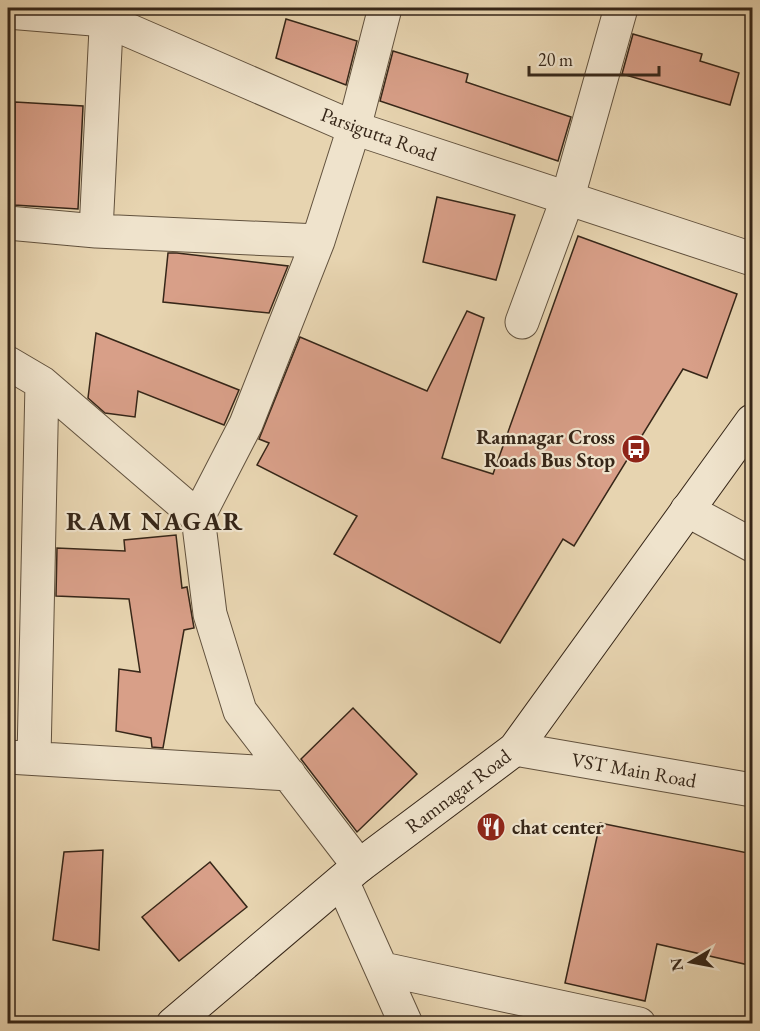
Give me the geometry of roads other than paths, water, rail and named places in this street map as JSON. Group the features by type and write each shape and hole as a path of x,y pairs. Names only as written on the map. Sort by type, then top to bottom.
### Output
{"street":[{"path":"385,8 354,128 318,241 246,424 198,517 210,614 240,711 289,774 350,873 383,969 406,1023"},
{"path":"522,322 567,200 621,8"},
{"name":"Parsigutta Road","path":"8,12 106,14 354,128 567,200 753,259"},
{"path":"96,231 106,14"},
{"path":"8,223 96,231 318,241"},
{"path":"8,363 42,383 198,517"},
{"path":"42,383 21,757 289,774"},
{"name":"Ramnagar Road","path":"173,1023 350,873 515,749 753,421"},
{"path":"687,510 753,545"},
{"name":"VST Main Road","path":"515,749 753,790"},
{"path":"383,969 639,1023"}],"place":[{"name":"Ramnagar Cross Roads Bus Stop","path":"636,449"},
{"name":"chat center","path":"491,827"}],"district":[{"name":"RAM NAGAR","path":"155,521"}]}
